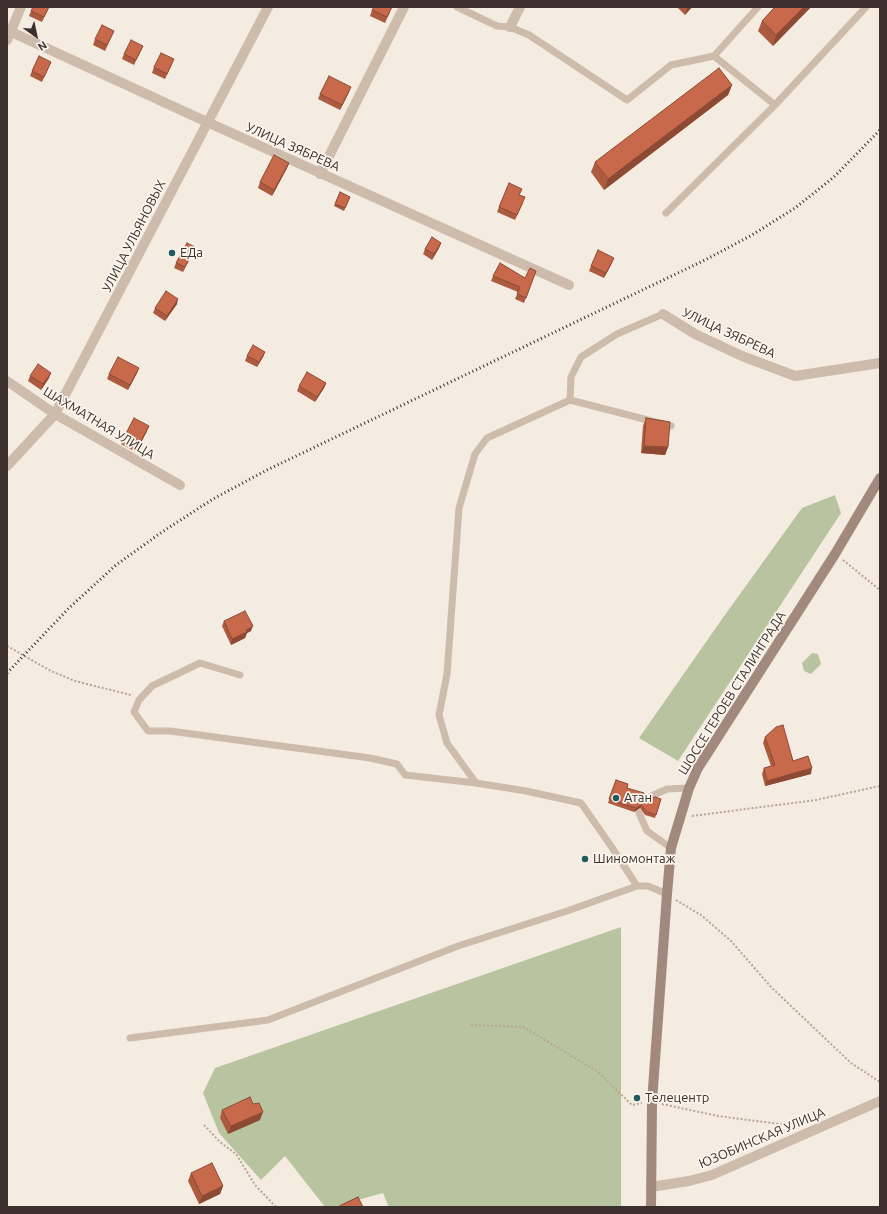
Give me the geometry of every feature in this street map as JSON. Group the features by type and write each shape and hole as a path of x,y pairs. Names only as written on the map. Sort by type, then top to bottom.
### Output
{"main road":[{"name":"ШОССЕ ГЕРОЕВ СТАЛИНГРАДА","path":"651,1207 652,1102 671,848 689,788 698,768 836,554 880,478"}],"street":[{"path":"8,34 21,7"},
{"name":"УЛИЦА УЛЬЯНОВЫХ","path":"7,466 55,414 268,7"},
{"path":"320,174 404,7"},
{"path":"510,27 520,7"},
{"name":"УЛИЦА ЗЯБРЕВА","path":"8,34 569,285"},
{"name":"УЛИЦА ЗЯБРЕВА","path":"663,314 694,334 742,356 795,376 880,364"},
{"name":"ШАХМАТНАЯ УЛИЦА","path":"7,381 55,414 180,485"},
{"name":"ЮЗОБИНСКАЯ УЛИЦА","path":"651,1187 689,1181 712,1175 880,1101"}],"lane":[{"path":"457,7 497,26 510,27 529,35 626,100 671,65 714,56 758,7"},
{"path":"666,213 775,105 866,7"},
{"path":"714,56 775,105"},
{"path":"570,400 571,377 581,357 617,334 663,314"},
{"path":"476,783 447,743 439,715 447,674 459,508 475,454 487,438 570,400 671,426"},
{"path":"240,675 200,663 152,686 141,698 134,712 148,731 170,731 370,758 397,764 405,775 476,783 526,791 581,803 637,886"},
{"path":"647,798 667,789 689,788"},
{"path":"639,813 647,831 671,848"},
{"path":"130,1038 268,1020 458,946 567,911 637,886 648,886 667,894"}],"path":[{"path":"836,554 880,590"},
{"path":"7,646 51,671 75,681 141,698"},
{"path":"680,818 816,800 880,786"},
{"path":"667,894 701,916 731,941 771,987 851,1063 880,1082"},
{"path":"204,1125 220,1142 236,1154 255,1185 276,1207"}],"green space":[{"path":"835,495 841,513 678,761 639,738 802,508"},
{"path":"812,653 818,654 821,664 811,674 804,671 802,663"},
{"path":"621,927 621,1207 389,1207 383,1193 332,1207 325,1207 285,1156 261,1180 219,1133 203,1093 215,1068"}],"building":[{"path":"33,7 49,7 44,17 31,11"},
{"path":"374,7 392,7 387,17 372,10"},
{"path":"775,7 804,7 776,35 762,21"},
{"path":"102,25 114,31 107,45 95,39"},
{"path":"131,40 143,46 136,60 124,54"},
{"path":"161,53 174,59 167,74 154,67"},
{"path":"39,56 51,62 44,77 32,71"},
{"path":"719,68 732,85 608,179 595,162"},
{"path":"329,76 351,87 342,105 320,94"},
{"path":"274,155 289,163 274,190 260,182"},
{"path":"509,183 522,189 519,195 525,197 517,215 499,207"},
{"path":"340,192 350,197 345,208 335,204"},
{"path":"432,237 441,243 434,254 425,249"},
{"path":"187,243 195,247 185,267 176,263"},
{"path":"598,250 614,258 606,273 591,266"},
{"path":"500,263 525,278 530,268 536,271 526,298 517,294 520,287 493,276"},
{"path":"166,291 178,299 167,316 155,308"},
{"path":"253,345 265,352 259,362 247,356"},
{"path":"118,357 139,368 130,385 109,374"},
{"path":"38,364 51,373 43,384 30,376"},
{"path":"307,372 326,383 317,397 299,386"},
{"path":"134,418 149,426 138,447 123,439"},
{"path":"646,418 670,422 668,447 644,446"},
{"path":"245,611 253,626 246,630 247,632 232,639 224,621"},
{"path":"783,725 793,761 808,756 812,768 767,781 764,768 775,765 765,737 776,727"},
{"path":"616,780 628,784 627,788 644,793 646,799 655,797 661,799 656,815 647,812 641,805 636,808 609,799"},
{"path":"250,1097 253,1104 259,1103 263,1112 231,1126 222,1110"},
{"path":"212,1163 223,1186 202,1196 191,1173"},
{"path":"358,1197 363,1207 337,1207"}],"railway":[{"path":"7,673 69,608 116,565 162,532 213,499 267,470 705,260 752,235 795,208 834,177 880,130"}],"place":[{"name":"ЕДа","path":"172,253"},
{"name":"Атан","path":"616,798"},
{"name":"Шиномонтаж","path":"585,859"},
{"name":"Телецентр","path":"637,1098"}]}
